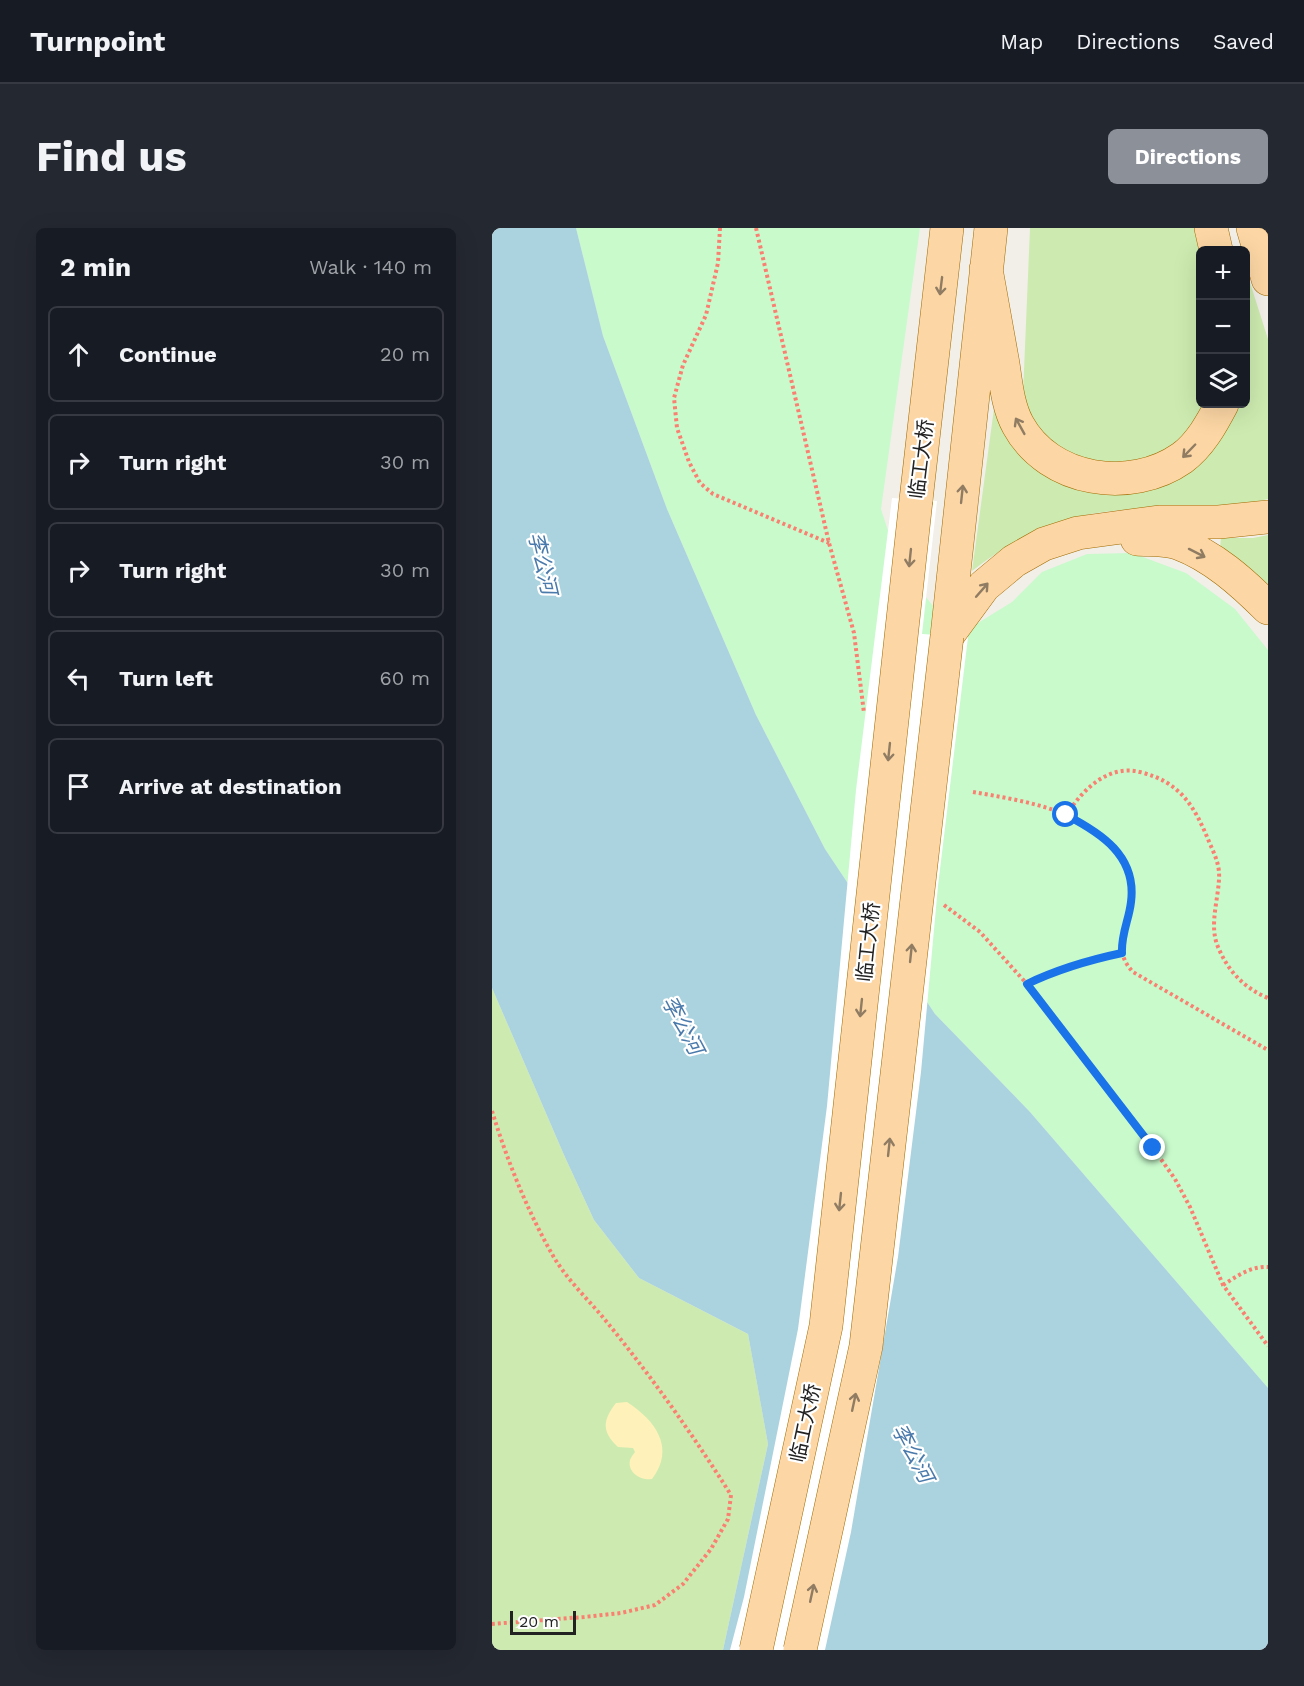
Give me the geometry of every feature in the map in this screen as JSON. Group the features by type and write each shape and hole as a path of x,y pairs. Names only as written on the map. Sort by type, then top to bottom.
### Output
{"main road":[{"name":"临工大桥","path":"756,1650 826,1326 947,228"},
{"path":"800,1650 866,1346 991,228"},
{"path":"1211,228 1215,246"},
{"path":"1252,228 1268,279"},
{"path":"986,269 1009,399 1018,425 1034,448 1058,465 1086,476 1118,480 1150,474 1182,458 1206,432 1220,408"},
{"path":"947,636 984,586 1014,561 1044,544 1078,533 1159,522 1219,522 1268,517"},
{"path":"1078,533 1177,542 1209,559 1239,579 1268,608"}],"path":[{"path":"720,228 718,263 706,315 683,365 674,398 677,428 700,483 713,494 830,543"},
{"path":"756,228 830,543 854,633 866,724"},
{"path":"1066,815 1088,786 1119,771 1136,771 1171,784 1196,812 1216,858 1220,876 1214,928 1217,945 1223,959 1244,986 1268,998"},
{"path":"973,792 1026,802 1066,815 1094,829 1112,845 1125,864 1131,882 1131,901 1123,934 1122,953 1125,964 1133,972 1268,1050"},
{"path":"936,899 980,932 1027,984 1175,1179 1190,1207 1223,1285 1268,1346"},
{"path":"1027,984 1065,968 1122,953"},
{"path":"492,1111 499,1134 531,1211 552,1255 660,1393 730,1495 728,1519 711,1549 684,1584 655,1605 584,1617 492,1624"},
{"path":"1223,1285 1246,1271 1260,1266 1268,1267"}],"green space":[{"path":"576,228 920,228 881,509 890,537 915,583 933,606 952,621 978,623 1012,602 1042,572 1087,554 1132,553 1186,573 1235,609 1268,650 1268,1388 1030,1112 935,1014 825,849 756,715 667,509 603,336"},
{"path":"1030,228 1197,228 1199,246 1196,246 1196,408 1208,408 1200,422 1166,451 1128,466 1063,454 1028,417 1023,394"},
{"path":"1250,283 1268,339 1268,499 1218,507 1122,510 1080,516 1024,537 972,571 995,401 1113,491 1229,408 1250,408"},
{"path":"1268,535 1268,584 1241,561 1220,548 1221,538 1253,538"},
{"path":"492,988 594,1220 639,1278 748,1334 768,1444 723,1650 492,1650"}],"sand":[{"path":"627,1402 646,1417 659,1436 662,1456 659,1468 652,1479 640,1477 633,1472 630,1459 635,1452 633,1448 618,1447 606,1431 606,1420 616,1403"}],"water":[{"name":"李公河","path":"492,228 576,228 603,336 667,509 756,715 825,849 935,1014 1030,1112 1268,1388 1268,1650 723,1650 768,1444 748,1334 639,1278 594,1220 492,988"}],"pier":[{"path":"892,498 937,501 922,634 968,637 938,886 921,1072 898,1257 851,1532 825,1650 730,1650 744,1597 798,1329 827,1106 856,790"}],"route":[{"path":"1066,815 1094,829 1112,845 1125,864 1131,882 1131,901 1123,934 1122,953 1055,971 1027,984 1153,1148"}]}
